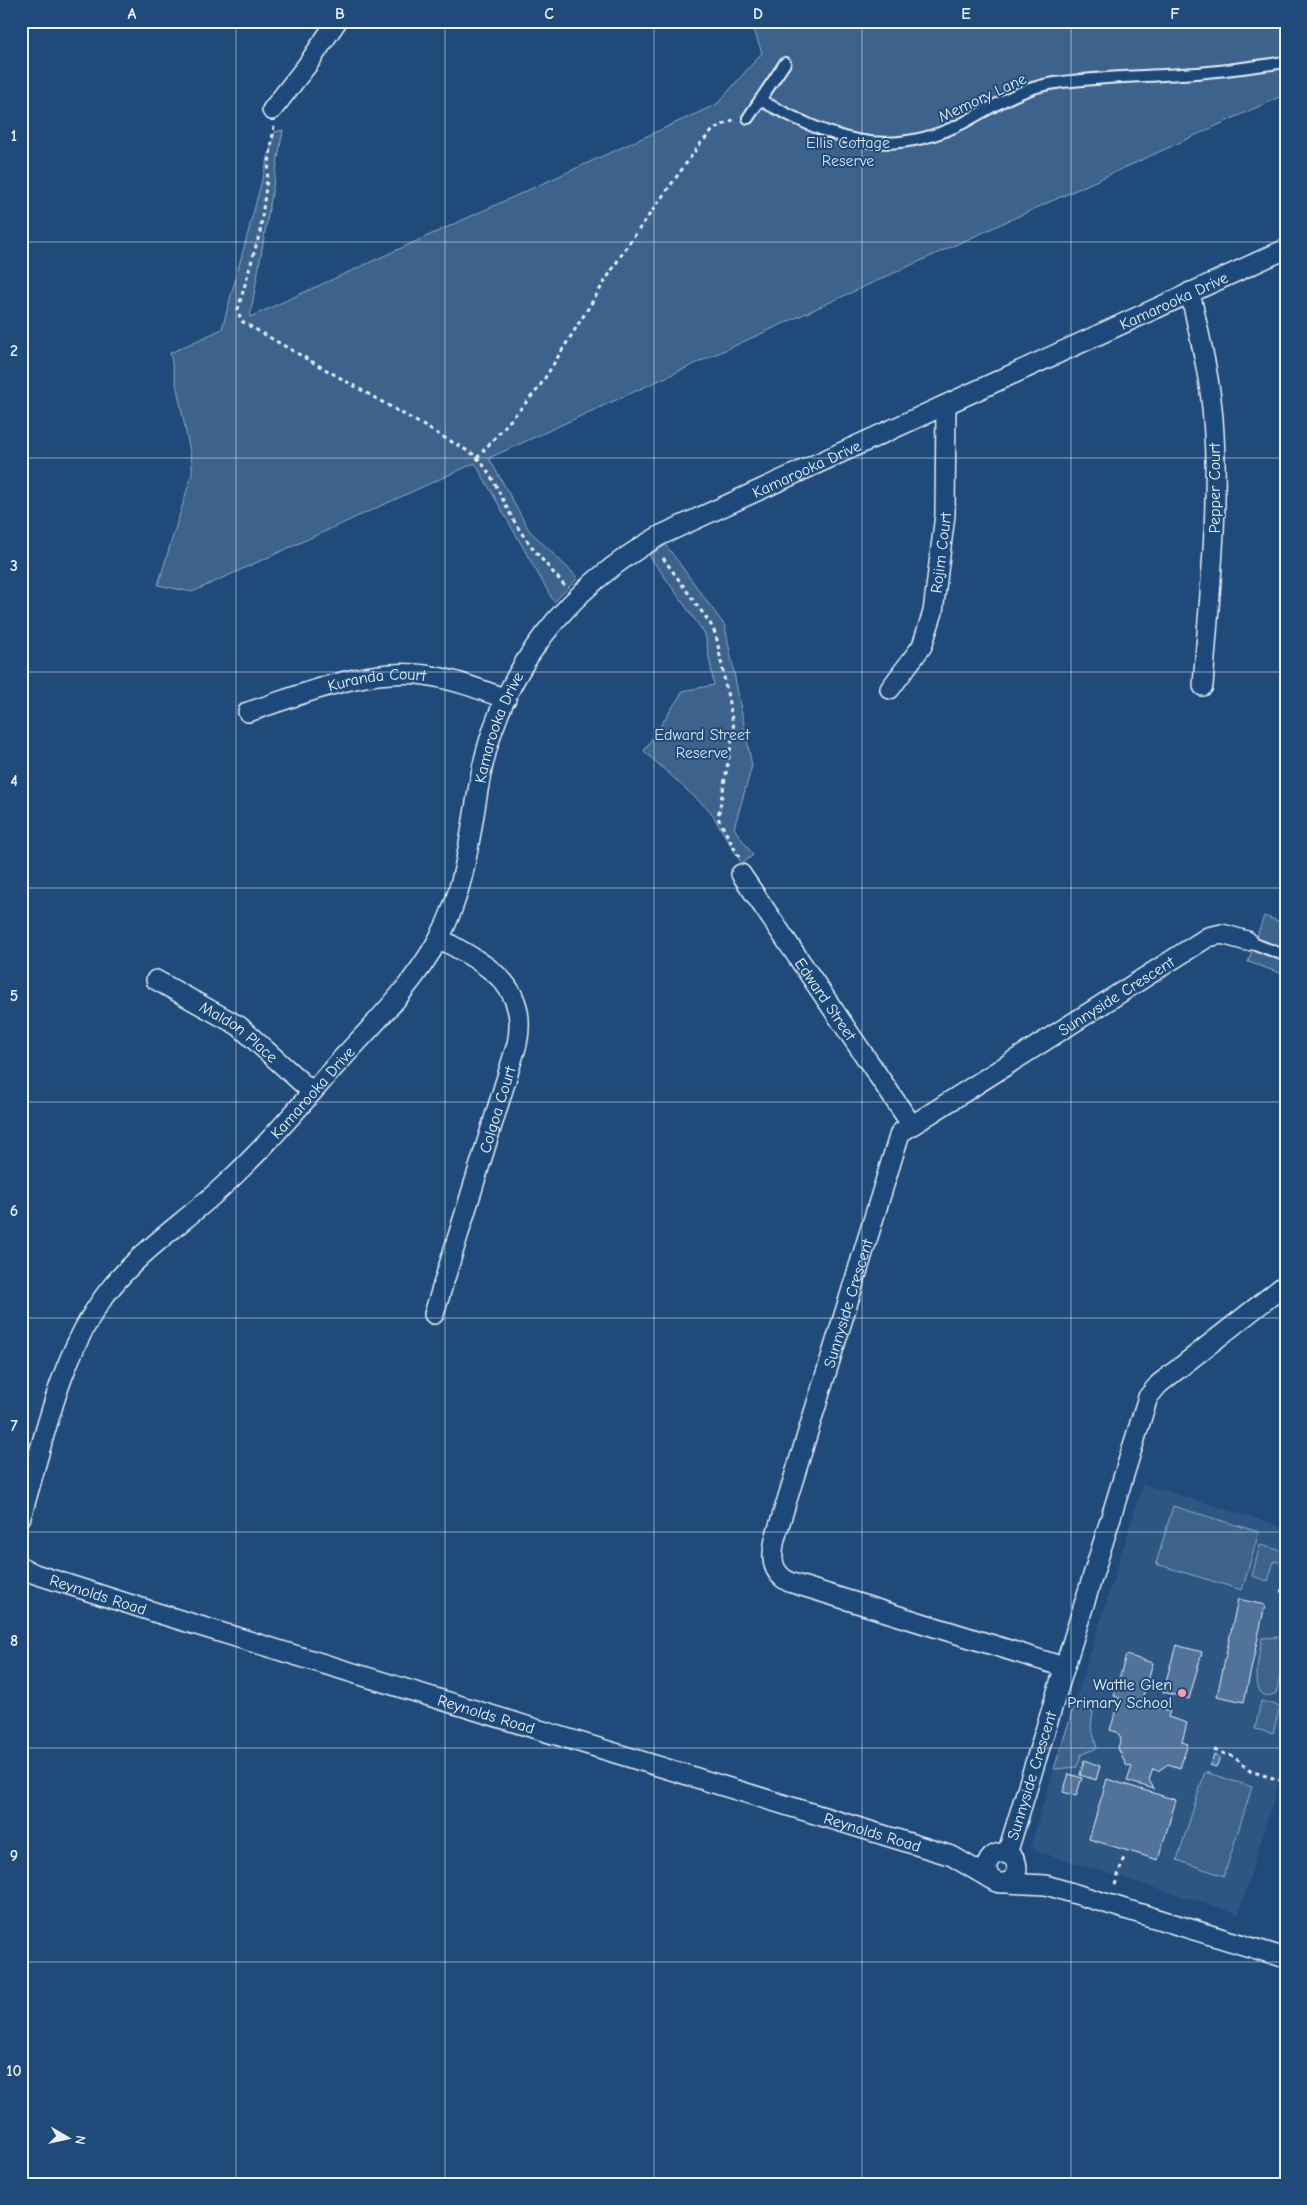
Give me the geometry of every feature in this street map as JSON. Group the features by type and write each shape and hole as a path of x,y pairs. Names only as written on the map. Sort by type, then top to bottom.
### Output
{"street":[{"path":"272,110 337,21"},
{"name":"Kamarooka Drive","path":"21,1517 72,1354 85,1327 103,1299 131,1266 234,1176 403,990 439,938 463,878 481,770 494,728 506,699 534,647 575,598 620,559 661,535 1286,249"},
{"name":"Pepper Court","path":"1190,292 1211,401 1214,436 1214,527 1203,686"},
{"name":"Rojim Court","path":"890,689 922,646 933,612 945,515 946,405"},
{"name":"Kuranda Court","path":"248,712 343,682 394,674 438,677 506,699"},
{"name":"Edward Street","path":"743,873 911,1124"},
{"name":"Sunnyside Crescent","path":"1064,1667 797,1586 779,1576 772,1563 775,1539 897,1140 902,1130 1208,937 1222,934 1247,941"},
{"name":"Colgoa Court","path":"434,1314 516,1044 520,1025 515,998 501,979 489,967 439,938"},
{"name":"Maldon Place","path":"156,980 239,1026 312,1092"},
{"name":"Sunnyside Crescent","path":"1006,1857 1148,1397 1159,1384 1286,1284"},
{"name":"Reynolds Road","path":"21,1567 35,1574 154,1612 952,1856"},
{"path":"952,1856 1006,1857 1046,1885"},
{"path":"952,1856 998,1881 1046,1885 1286,1958"},
{"path":"1006,1857 1017,1872 1011,1881 998,1881 988,1875 987,1865 1006,1857"}],"lane":[{"name":"Memory Lane","path":"760,100 812,127 836,136 859,141 887,143 936,135 994,104 1046,84 1074,80 1229,70 1286,62"},
{"path":"748,118 785,63"},
{"path":"1247,941 1284,956"}],"path":[{"path":"272,110 274,133 260,232 238,309 241,321 477,458 487,469 513,519 531,546 575,598"},
{"path":"477,458 538,389 625,249 700,144 714,129 728,120 748,118"},
{"path":"663,558 710,623 716,635 734,729 718,818 743,873"},
{"path":"1280,1590 1286,1590"},
{"path":"1214,1750 1234,1757 1250,1770 1286,1782"},
{"path":"1115,1885 1124,1857"}],"shaded area":[{"name":"Wattle Glen Primary School","path":"1143,1484 1286,1528 1286,1786 1278,1784 1239,1914 1036,1851 1031,1844"}],"green space":[{"name":"Ellis Cottage Reserve","path":"751,21 1286,21 1286,94 489,458 529,530 578,578 554,602 475,463 192,592 158,585 192,474 192,462 170,353 222,329 275,132 283,130 250,317 717,104 762,53"},
{"name":"Edward Street Reserve","path":"666,545 725,626 752,766 734,828 753,855 742,864 710,811 644,751 683,691 714,685 705,634 649,555"},
{"path":"1264,916 1286,924 1286,975 1248,962"},
{"path":"1173,1506 1259,1532 1242,1590 1156,1564"},
{"path":"1260,1545 1286,1552 1286,1564 1274,1561 1268,1581 1252,1576"},
{"path":"1280,1637 1283,1665 1276,1693 1267,1695 1261,1692 1257,1676 1262,1638"},
{"path":"1261,1701 1280,1706 1273,1733 1255,1729"},
{"path":"1075,1703 1093,1712 1091,1726 1097,1748 1081,1755 1077,1767 1054,1769"},
{"path":"1205,1772 1252,1787 1224,1876 1177,1860"}],"building":[{"path":"1238,1599 1265,1605 1244,1702 1217,1696"},
{"path":"1176,1645 1202,1652 1189,1699 1163,1692"},
{"path":"1126,1655 1153,1663 1141,1702 1170,1711 1168,1717 1187,1723 1182,1742 1188,1744 1180,1768 1168,1764 1158,1771 1153,1769 1149,1780 1154,1789 1127,1781 1132,1767 1126,1765 1118,1748 1121,1738 1117,1732 1110,1730 1120,1698 1114,1696"},
{"path":"1214,1755 1220,1758 1216,1767 1210,1765"},
{"path":"1084,1760 1100,1766 1096,1780 1080,1775"},
{"path":"1069,1774 1082,1778 1076,1796 1063,1792"},
{"path":"1107,1779 1176,1800 1158,1860 1089,1839"}],"place":[{"name":"Wattle Glen Primary School","path":"1182,1693"}]}
